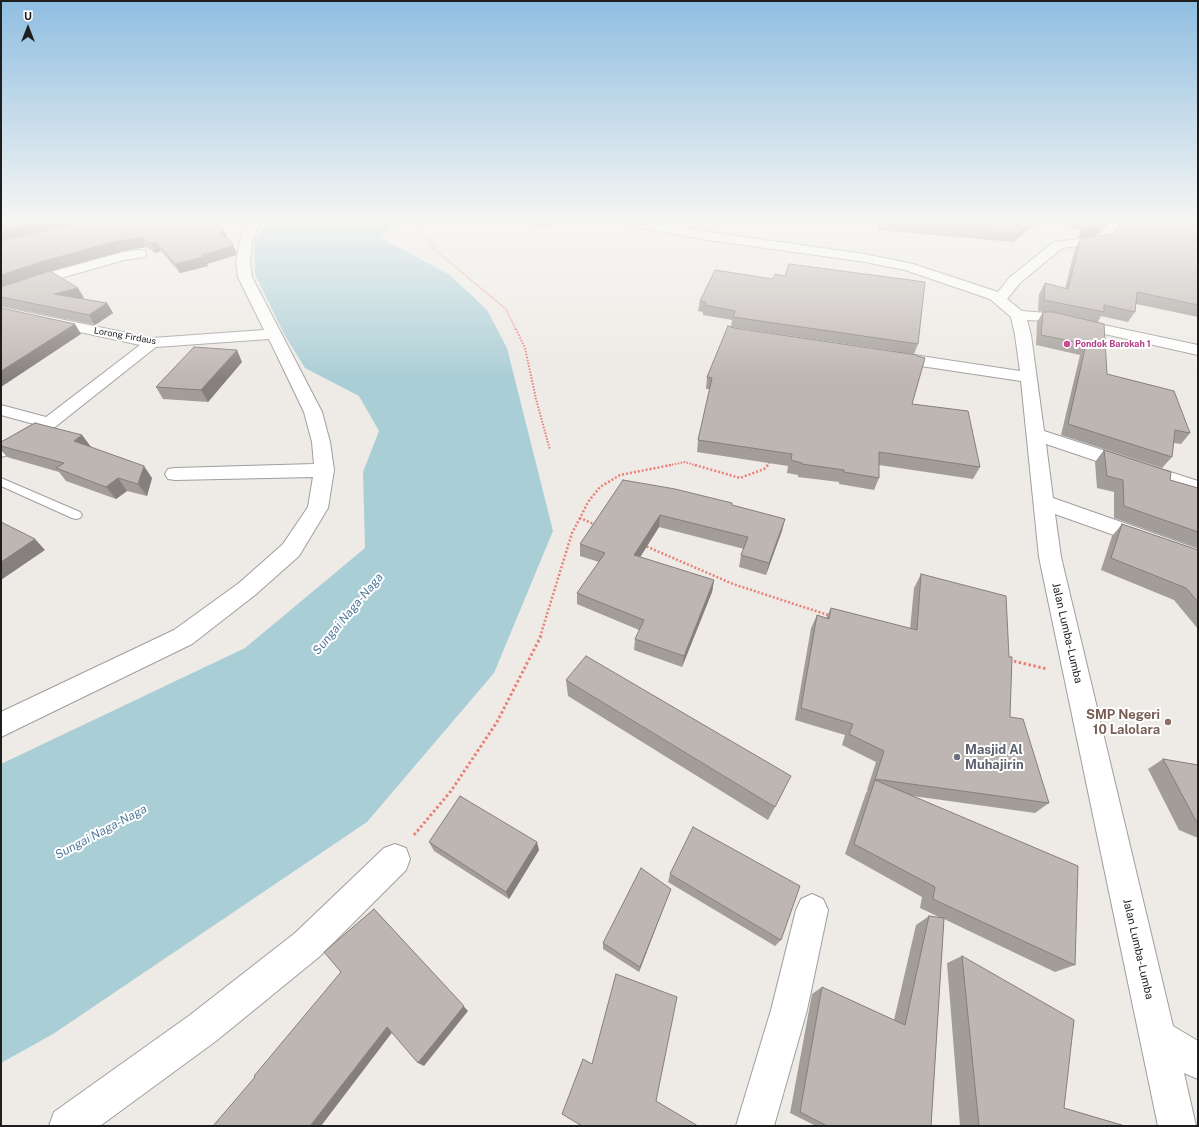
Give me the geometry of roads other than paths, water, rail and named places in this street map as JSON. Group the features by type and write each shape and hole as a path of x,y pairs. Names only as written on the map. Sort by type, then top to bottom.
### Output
{"street":[{"path":"1,294 57,275"},
{"path":"1,725 183,637 247,589 291,550 318,508 324,470 321,442 313,412 245,275"},
{"path":"928,275 1000,299 1018,315 1047,316 1198,350"},
{"path":"1000,299 1015,280 1022,275"},
{"name":"Lorong Firdaus","path":"1,311 152,343 274,334"},
{"name":"Jalan Lumba-Lumba","path":"1018,315 1023,334 1029,377 1050,557 1177,1126"},
{"path":"1,451 48,423 152,343"},
{"path":"880,355 1029,377"},
{"path":"1,410 48,423"},
{"path":"1035,434 1198,488"},
{"path":"175,474 324,470"},
{"path":"1044,502 1198,557"},
{"path":"68,1126 203,1028 307,945 395,859"},
{"path":"755,1126 789,1010 812,910"},
{"path":"1158,1038 1198,1061"}],"lane":[{"path":"1,482 76,514"}],"water":[{"name":"Sungai Naga-Naga","path":"255,275 450,275 487,310 507,348 553,531 494,673 367,822 53,1034 1,1063 1,764 245,648 365,548 363,472 379,431 359,396 305,368 284,334"}],"place":[{"name":"Pondok Barokah 1","path":"1067,344"},
{"name":"SMP Negeri 10 Lalolara","path":"1168,722"},
{"name":"Masjid Al Muhajirin","path":"957,757"}]}
